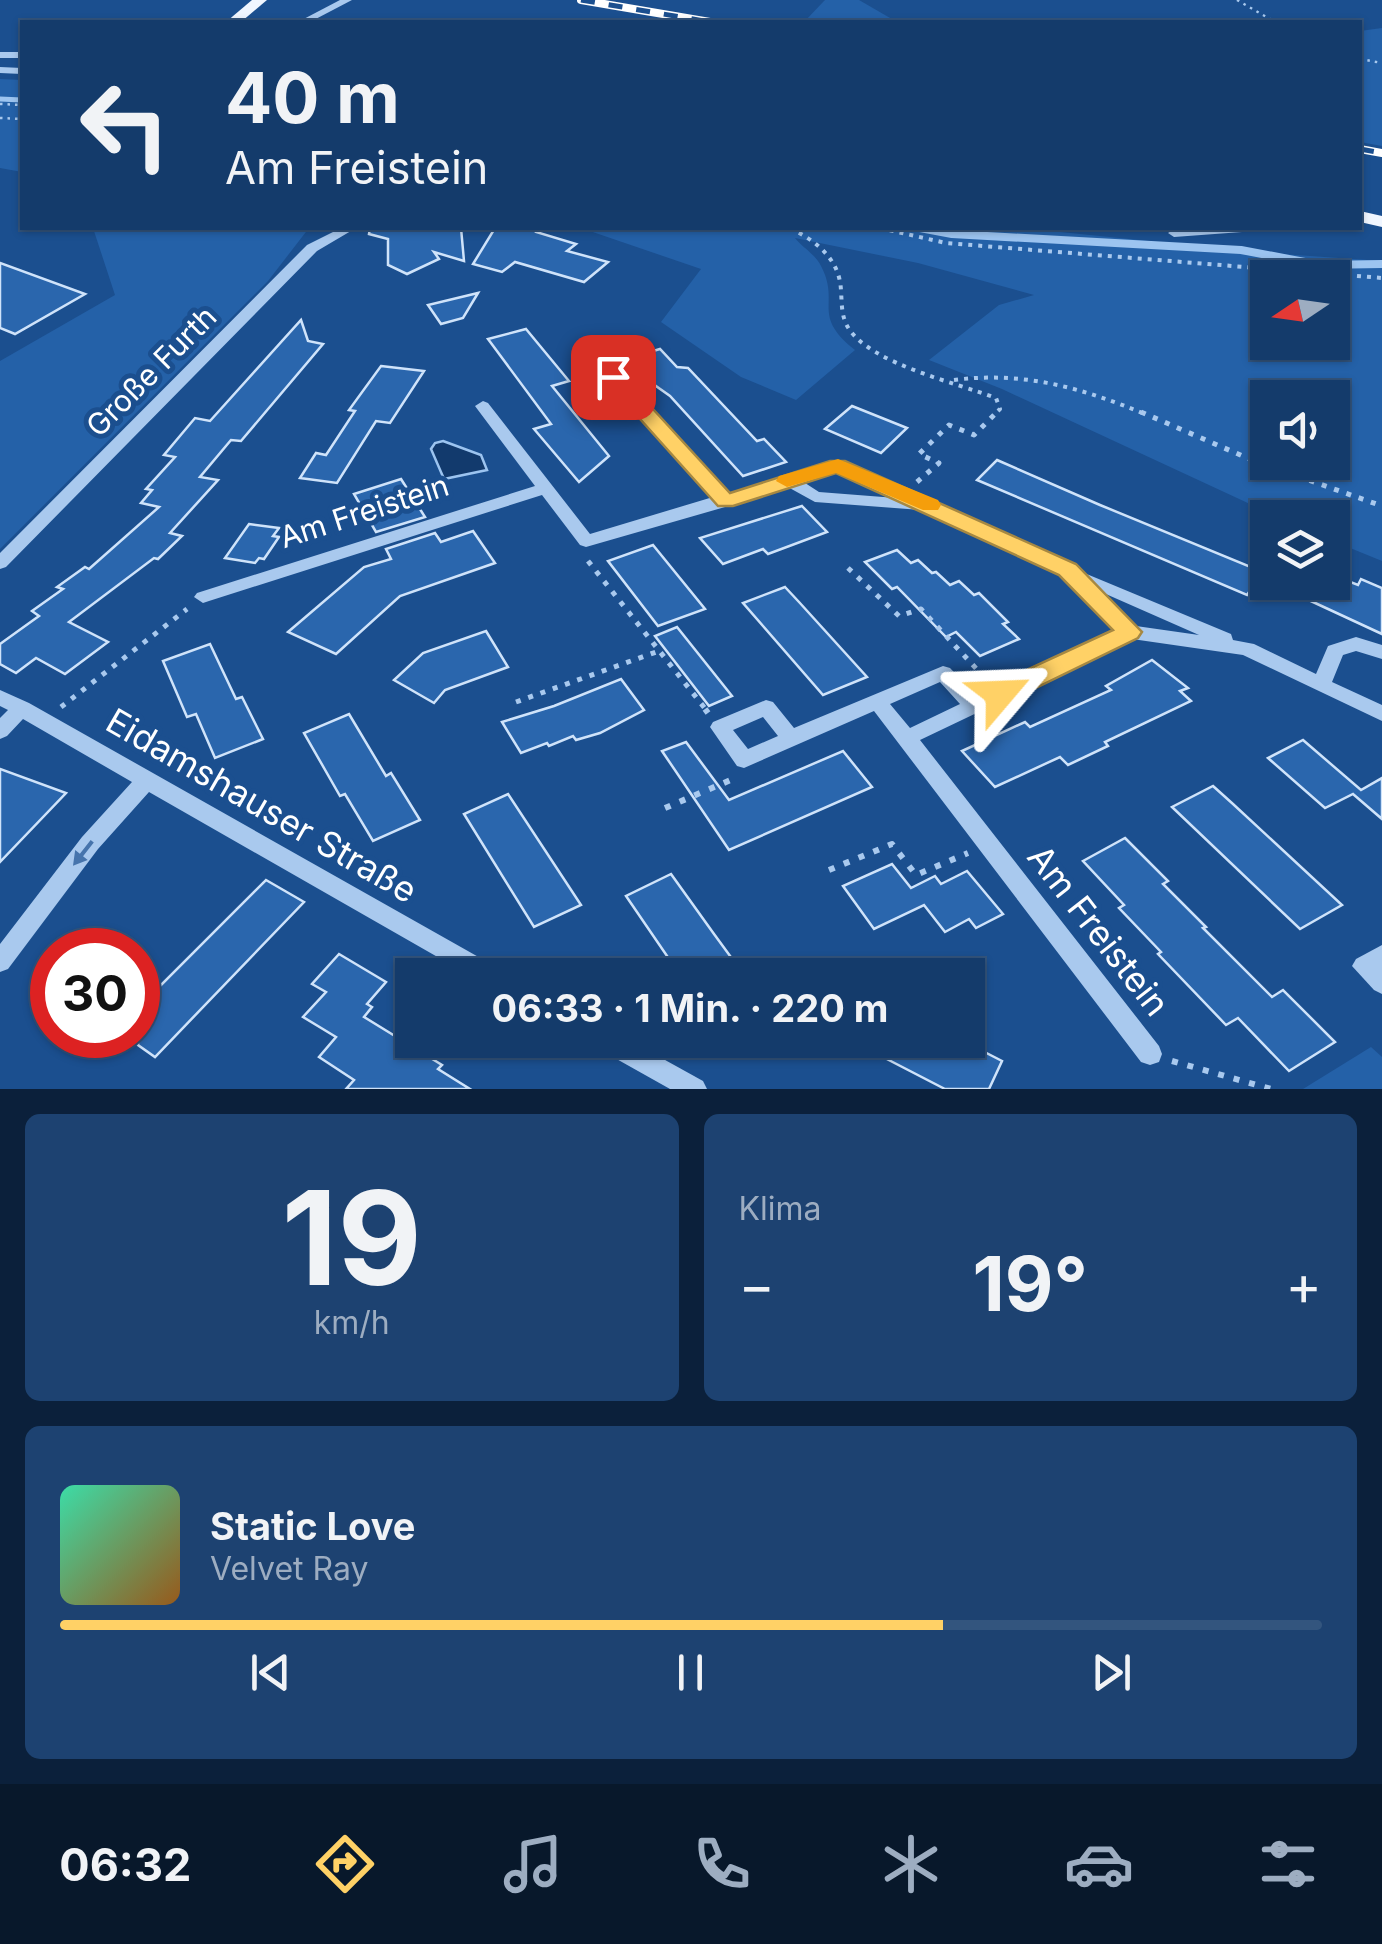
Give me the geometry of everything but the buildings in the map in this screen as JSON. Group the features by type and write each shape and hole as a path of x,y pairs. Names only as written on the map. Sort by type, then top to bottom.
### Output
{"main road":[{"path":"235,20 260,0"}],"street":[{"path":"307,20 347,0"},
{"name":"Große Furth","path":"0,564 312,248 346,230"},
{"path":"1174,234 1219,230"},
{"path":"613,377 726,502"},
{"path":"483,406 586,541 838,466 1248,649 1382,714"},
{"path":"788,480 815,496 931,506"},
{"name":"Am Freistein","path":"203,596 545,488"},
{"path":"1068,570 1130,632"},
{"path":"907,738 1130,632 1248,649"},
{"path":"1321,684 1335,651 1356,644 1382,652"},
{"path":"791,738 766,708 720,727 744,760 943,673 974,706"},
{"name":"Eidamshauser Straße","path":"0,697 460,958"},
{"name":"Am Freistein","path":"878,702 1150,1054"},
{"path":"0,731 22,708"},
{"path":"0,962 90,843 147,780"},
{"path":"1382,955 1364,966 1382,983"},
{"path":"638,1058 694,1089"}],"path":[{"path":"1237,0 1272,20"},
{"path":"793,230 821,246 835,263 841,282 844,321 852,334 881,353 996,398 1000,409 974,435 949,426 918,454 938,462 904,494"},
{"path":"889,230 946,243 1382,278"},
{"path":"952,380 973,376 1037,378 1382,506"},
{"path":"848,568 899,616 921,609 1000,694"},
{"path":"600,576 720,727"},
{"path":"43,721 203,596"},
{"path":"516,702 659,651"},
{"path":"665,808 738,777 744,760"},
{"name":"Am Freistein","path":"829,870 892,844 916,875 989,844"},
{"name":"Am Freistein","path":"1150,1054 1271,1089"}],"shaded area":[{"path":"825,0 859,0 894,20 806,20"},
{"path":"1382,28 1382,146 1362,142 1362,31"},
{"path":"0,79 20,80 20,172 0,168"},
{"path":"94,230 307,230 268,281 0,549 0,361 115,295"},
{"path":"587,230 1041,230 1382,261 1382,561 1350,548 1350,500 1250,500 1250,504 1002,389 929,360 999,305 1034,295 918,263 795,238 821,266 830,318 841,338 855,350 796,400 741,377 661,322 701,269"},
{"path":"443,441 481,455 487,470 444,479 431,449"},
{"path":"1371,1047 1382,1057 1382,1089 1303,1089"}],"waterway":[{"path":"0,99 20,100"},
{"path":"931,230 1241,250 1321,265 1382,264"}],"railway":[{"path":"581,0 698,20"},
{"path":"1362,149 1382,153"}],"slow traffic":[{"path":"787,481 838,466 930,505"}],"route":[{"path":"613,377 726,502 838,466 1068,570 1130,632 1000,694"}]}
